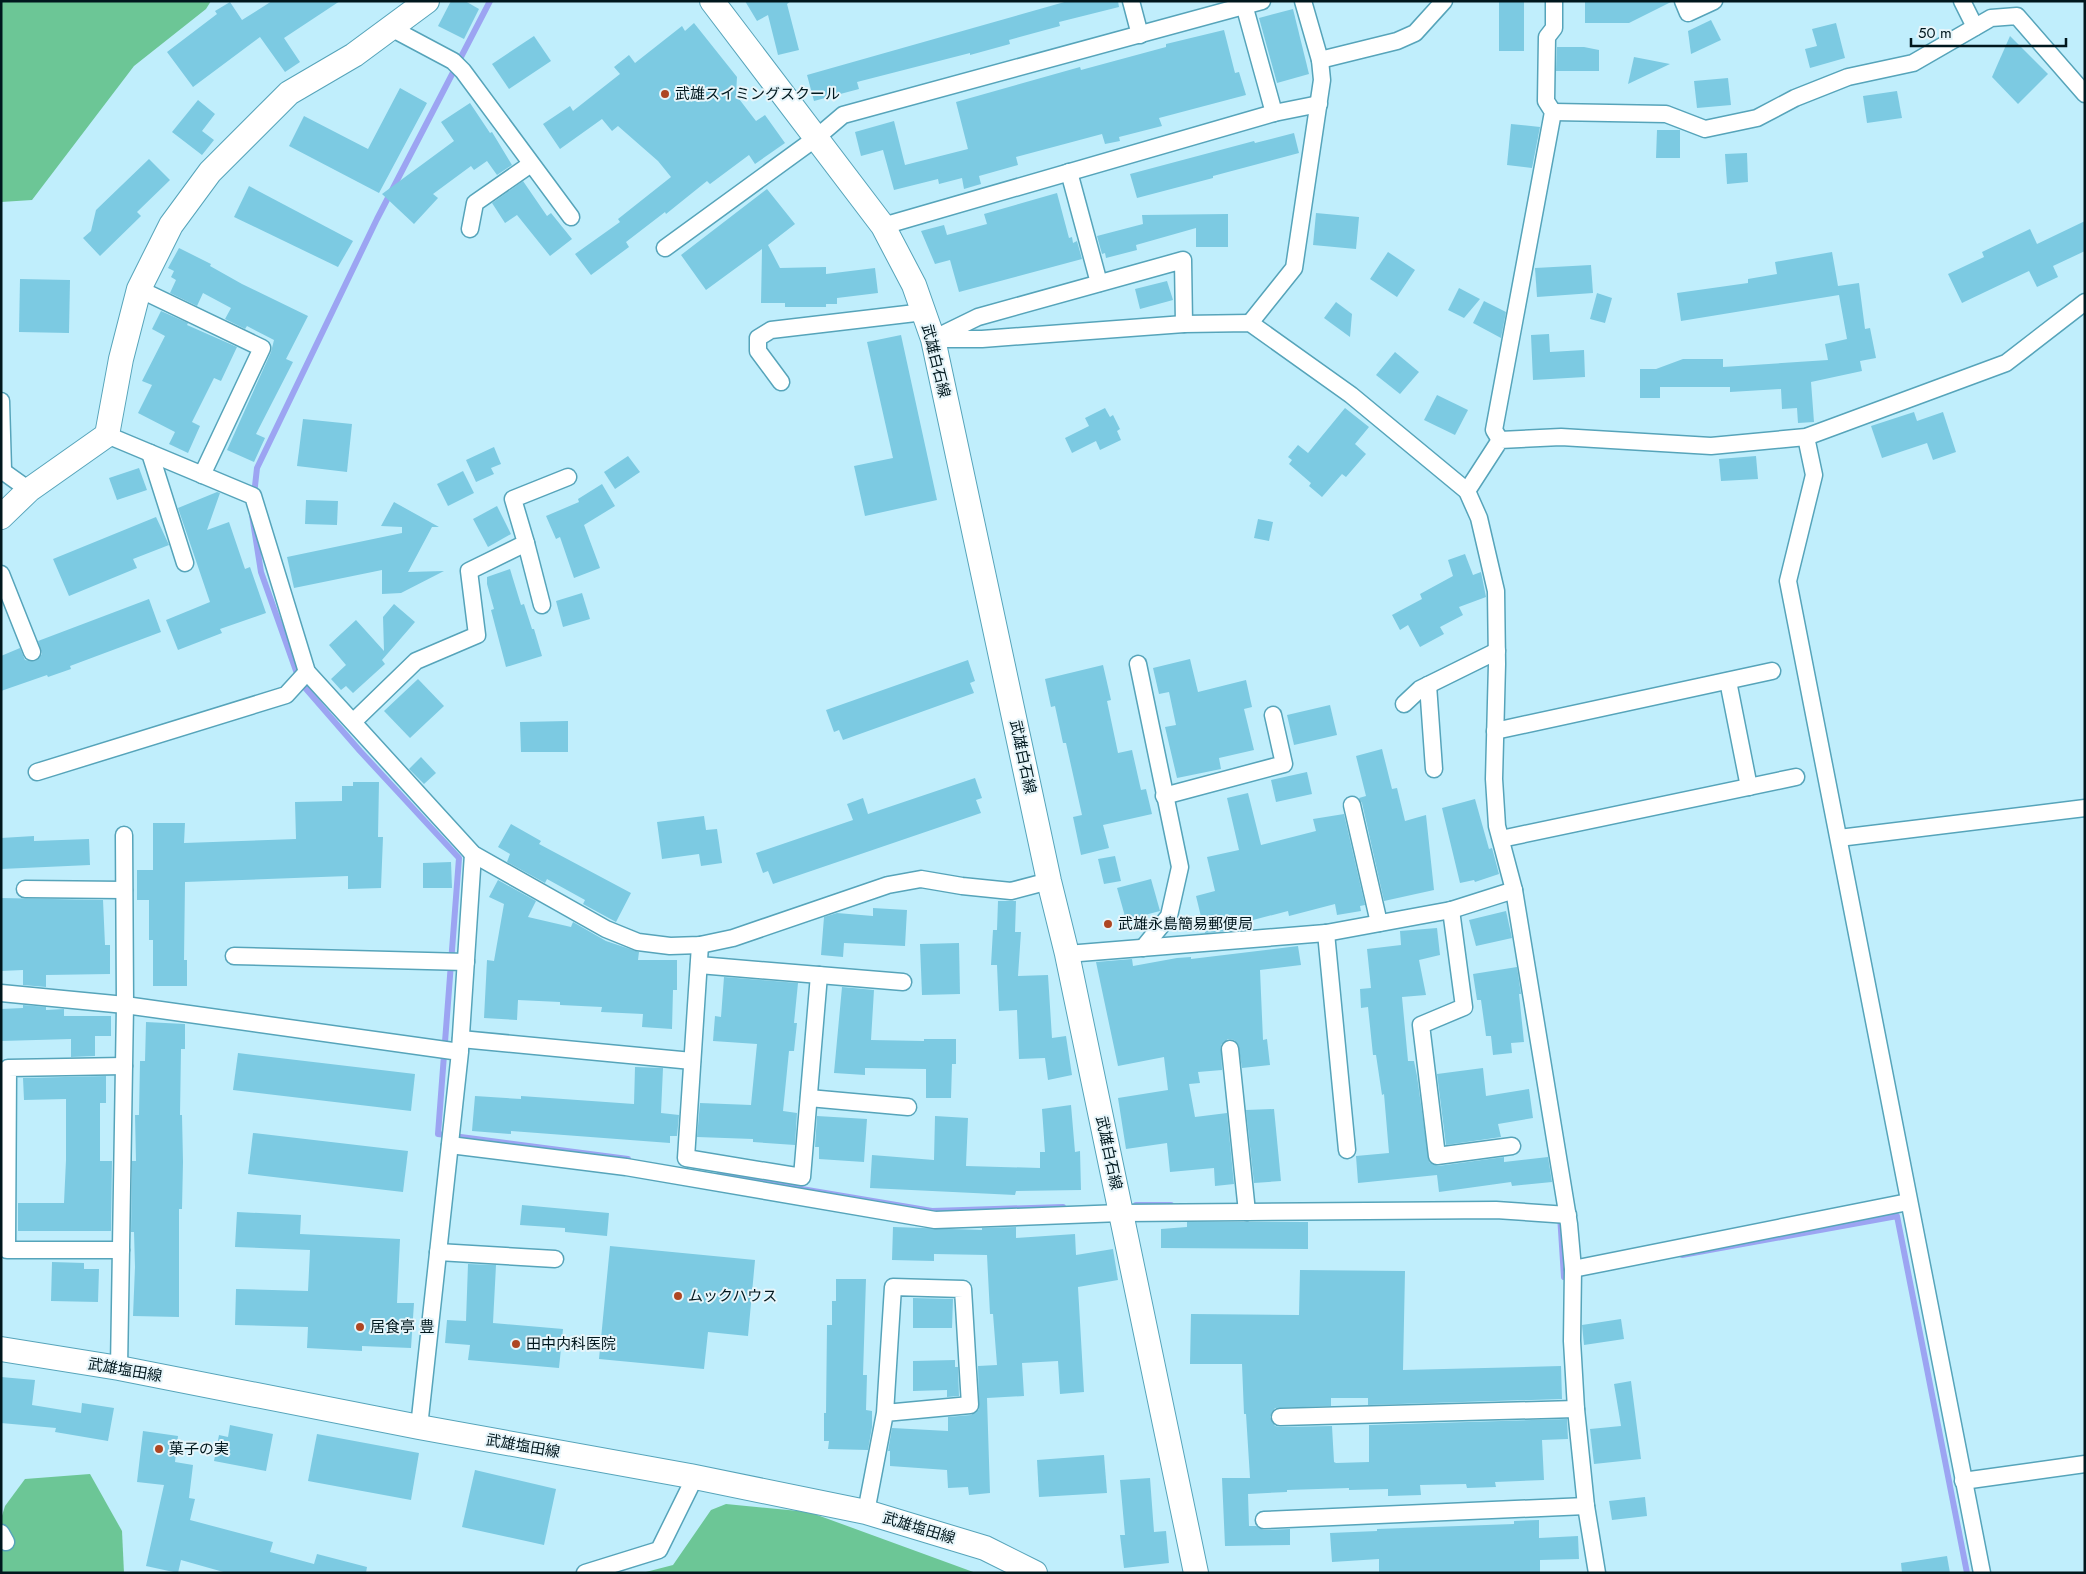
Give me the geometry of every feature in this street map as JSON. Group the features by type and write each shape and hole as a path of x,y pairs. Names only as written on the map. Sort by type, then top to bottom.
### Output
{"main road":[{"path":"1,518 29,490 107,435 121,359 139,289 171,225 210,172 289,93 354,55 427,1"},
{"name":"武雄白石線","path":"712,1 884,226 914,285 933,339 1067,954 1196,1573"},
{"name":"武雄塩田線","path":"1,1349 119,1368 419,1427 695,1477 866,1512 985,1548 1035,1573"}],"street":[{"path":"1131,1 1140,35"},
{"path":"665,248 816,138 843,115 1140,35 1243,4 1262,1"},
{"path":"1250,323 1294,268 1322,80 1320,60 1303,1"},
{"path":"1320,60 1397,41 1415,33 1444,1"},
{"path":"1500,440 1494,430 1553,112 1546,101 1547,37 1554,28 1554,1"},
{"path":"1683,1 1688,13 1714,1"},
{"path":"1962,1 1975,27"},
{"path":"1243,4 1274,113"},
{"path":"1553,112 1666,114 1705,129 1757,118 1794,98 1848,77 1913,64 1991,18 2017,16 2085,94"},
{"path":"391,28 458,66 571,217"},
{"path":"884,226 1274,113 1319,104"},
{"path":"470,229 474,203 531,164"},
{"path":"1069,172 1099,283"},
{"path":"933,339 978,317 1183,260 1184,324"},
{"path":"139,289 262,348 202,475"},
{"path":"1500,440 1561,437 1711,446 1806,437 2006,363 2085,302"},
{"path":"781,382 758,351 758,338 771,330 924,312"},
{"path":"933,339 982,339 1184,324 1250,323 1351,395 1466,491 1479,518 1496,591 1494,779 1497,826 1514,890 1568,1214 1574,1269 1572,1341 1576,1409 1586,1506 1597,1573"},
{"path":"1,401 2,470 29,490"},
{"path":"107,435 253,496 307,672 473,854 606,929 638,942 670,946 700,945 733,938 888,886 921,879 962,886 1012,891 1050,881"},
{"path":"1806,437 1814,476 1788,581 1840,838 1908,1202 1982,1573"},
{"path":"1466,491 1500,440"},
{"path":"150,453 185,562"},
{"path":"542,605 526,543 512,500 568,476"},
{"path":"353,722 416,661 477,635 469,572 526,543"},
{"path":"1,574 32,652"},
{"path":"1404,704 1420,689 1496,651"},
{"path":"1138,664 1180,867 1169,916 1143,948"},
{"path":"1495,731 1772,671"},
{"path":"37,772 286,694 307,672"},
{"path":"1728,681 1749,787"},
{"path":"1428,685 1434,768"},
{"path":"1164,796 1284,764 1273,715"},
{"path":"1501,839 1796,778"},
{"path":"1352,805 1379,924"},
{"path":"1840,838 2085,808"},
{"path":"119,1368 125,1005 124,835"},
{"path":"419,1427 461,1046 473,854"},
{"path":"26,888 124,890"},
{"path":"1067,954 1326,933 1451,910 1514,890"},
{"path":"1451,910 1464,1008 1421,1025 1437,1156 1512,1146"},
{"path":"1326,933 1347,1150"},
{"path":"700,945 686,1158 802,1178 820,975"},
{"path":"234,956 465,962"},
{"path":"699,965 903,982"},
{"path":"1,993 125,1005 461,1046 692,1061"},
{"path":"1230,1049 1247,1212"},
{"path":"121,1250 7,1250 8,1068 124,1066"},
{"path":"809,1098 908,1107"},
{"path":"450,1145 626,1166 935,1220 1247,1212 1496,1210 1568,1214"},
{"path":"1574,1269 1908,1202"},
{"path":"438,1252 555,1259"},
{"path":"866,1512 885,1413 893,1287 963,1288 970,1405 885,1413"},
{"path":"1280,1417 1576,1409"},
{"path":"1963,1481 2085,1464"},
{"path":"585,1573 659,1550 695,1477"},
{"path":"1264,1520 1586,1506"}],"green space":[{"path":"1,1 211,1 206,9 134,66 32,200 1,202"},
{"path":"90,1474 122,1531 124,1573 1,1573 1,1519 5,1506 25,1479"},
{"path":"726,1504 809,1512 976,1573 642,1573 673,1565 711,1510"}],"building":[{"path":"272,1 340,1 284,38 300,62 285,72 260,37 193,87 167,52 217,14 215,11 230,2 242,20"},
{"path":"451,1 465,1 479,9 464,39 438,26"},
{"path":"745,1 791,1 787,4 799,50 778,55 768,15 757,21"},
{"path":"1068,1 1118,1 1119,7 1059,22 1060,26 1009,40 1010,44 857,82 859,89 814,101 807,75"},
{"path":"1499,1 1524,1 1524,51 1499,51"},
{"path":"1585,1 1673,1 1629,23 1585,23"},
{"path":"1293,9 1309,74 1277,83 1259,18"},
{"path":"1711,20 1721,40 1691,54 1688,31"},
{"path":"694,23 737,77 736,95 756,121 765,115 785,143 755,164 749,155 710,184 707,181 666,214 665,212 626,242 629,247 591,275 575,254 620,222 618,219 671,177 658,161 618,126 612,131 602,119 560,149 543,124 570,106 573,111 620,74 614,67 629,55 635,63 682,26 685,31"},
{"path":"1836,23 1845,58 1810,68 1805,49 1817,46 1812,29"},
{"path":"1224,30 1235,73 1239,72 1246,95 1159,118 1162,126 1119,137 1120,141 1105,144 1102,134 1016,157 1018,165 979,176 981,184 964,189 962,178 939,184 938,179 894,190 883,150 861,156 855,132 894,121 905,165 968,149 956,102 1080,67 1081,70 1166,47 1166,44"},
{"path":"534,36 551,61 509,89 492,64"},
{"path":"2010,36 2048,74 2018,104 1992,77"},
{"path":"1557,47 1584,47 1599,50 1599,71 1556,71"},
{"path":"1634,57 1670,64 1628,84"},
{"path":"1728,78 1731,105 1697,108 1694,81"},
{"path":"400,88 427,103 379,193 289,146 304,116 368,149"},
{"path":"1897,91 1902,118 1867,123 1863,96"},
{"path":"198,100 215,114 202,131 214,140 202,155 172,132"},
{"path":"470,103 490,133 492,132 512,165 497,175 487,161 474,170 471,166 433,194 438,198 414,224 382,194 454,141 441,122"},
{"path":"1511,124 1540,127 1532,168 1507,165"},
{"path":"1657,130 1680,130 1680,158 1656,158"},
{"path":"1294,133 1299,153 1137,198 1130,174 1254,141 1255,143"},
{"path":"1747,153 1748,182 1727,184 1725,154"},
{"path":"149,159 170,180 137,212 141,216 100,256 83,238 91,231 96,210"},
{"path":"523,181 547,216 551,213 572,239 550,256 517,215 505,223 492,203"},
{"path":"249,186 353,241 338,267 234,217"},
{"path":"767,189 795,224 768,245 780,268 826,267 826,274 875,268 878,293 837,298 837,304 826,304 826,307 785,307 785,303 761,303 762,249 706,290 681,255"},
{"path":"1057,193 1069,238 1072,237 1073,243 1077,241 1082,259 959,292 950,260 935,264 921,231 944,225 947,235 987,224 984,214"},
{"path":"1316,213 1359,217 1356,249 1313,245"},
{"path":"1228,214 1228,247 1196,247 1196,228 1136,245 1137,250 1106,258 1105,253 1102,254 1097,236 1143,224 1142,215"},
{"path":"2085,221 2085,251 2053,266 2058,277 2037,287 2029,271 1962,303 1948,274 1984,257 1982,252 2030,229 2037,244"},
{"path":"179,248 211,264 210,266 242,284 308,316 286,359 293,362 256,434 265,438 254,462 227,450 271,352 274,340 247,326 245,329 225,319 231,308 203,293 197,306 170,293 176,280 171,277 174,271 168,268"},
{"path":"1388,252 1415,270 1397,297 1370,279"},
{"path":"1832,252 1838,286 1859,283 1865,329 1870,328 1876,358 1860,361 1862,371 1811,382 1814,422 1798,423 1797,408 1782,409 1781,389 1730,392 1730,387 1660,387 1660,398 1640,398 1640,369 1656,369 1683,359 1723,359 1723,367 1828,360 1825,344 1847,339 1839,295 1681,321 1677,293 1748,283 1748,279 1777,274 1775,262"},
{"path":"1591,265 1593,293 1537,297 1535,268"},
{"path":"20,279 70,280 69,333 19,332"},
{"path":"1167,281 1173,300 1140,309 1135,289"},
{"path":"1459,288 1480,299 1464,318 1448,310"},
{"path":"1597,293 1612,298 1605,323 1590,319"},
{"path":"1484,301 1506,312 1501,338 1473,323"},
{"path":"1336,302 1352,314 1350,337 1324,318"},
{"path":"161,311 188,323 187,325 237,347 221,381 214,378 192,422 200,426 188,453 169,444 175,432 138,413 152,385 142,381 165,336 152,329"},
{"path":"1549,334 1550,352 1584,350 1585,377 1533,380 1531,335"},
{"path":"901,335 937,500 865,516 854,466 893,458 867,342"},
{"path":"1395,352 1419,372 1400,394 1376,375"},
{"path":"1437,395 1468,410 1455,435 1424,420"},
{"path":"1105,408 1110,417 1113,415 1120,429 1117,431 1121,440 1100,450 1096,441 1072,453 1065,438 1089,426 1085,418"},
{"path":"1345,408 1369,427 1355,444 1366,454 1346,477 1342,474 1322,497 1309,486 1311,483 1289,464 1292,460 1288,457 1298,445 1308,453"},
{"path":"1914,412 1917,421 1943,412 1956,452 1933,460 1927,443 1882,458 1871,426"},
{"path":"303,419 352,424 347,472 297,466"},
{"path":"494,447 501,464 491,468 494,474 476,482 466,460"},
{"path":"628,456 640,472 615,489 604,472"},
{"path":"1756,456 1758,479 1721,481 1719,459"},
{"path":"139,468 147,490 117,500 109,478"},
{"path":"463,471 474,493 448,506 437,484"},
{"path":"602,484 615,506 584,525 600,568 574,578 560,537 556,539 546,516 579,502 578,499"},
{"path":"217,492 220,493 207,530 229,522 245,569 250,567 266,613 220,629 222,633 178,650 166,620 210,602 178,508"},
{"path":"306,500 338,501 337,525 305,524"},
{"path":"394,502 439,527 432,527 408,572 444,571 401,593 382,594 382,570 294,588 287,557 402,533 402,527 381,526"},
{"path":"497,506 511,534 488,547 473,519"},
{"path":"156,517 169,545 133,559 137,568 69,596 53,559"},
{"path":"1258,519 1273,522 1269,541 1254,538"},
{"path":"1465,554 1473,575 1481,572 1486,597 1459,607 1463,615 1440,627 1444,634 1420,647 1408,625 1400,630 1392,615 1422,599 1420,594 1453,576 1448,560"},
{"path":"510,569 521,605 524,604 542,656 506,667 491,610 494,609 487,577"},
{"path":"582,593 590,619 563,627 556,601"},
{"path":"149,599 161,632 70,666 71,669 1,691 1,656 20,648 25,660 35,661 42,654 38,641"},
{"path":"394,604 415,622 382,660 385,664 353,693 346,686 341,690 331,679 346,665 329,645 356,620 384,651 383,617"},
{"path":"1190,659 1198,692 1246,680 1252,707 1244,709 1254,750 1219,758 1221,769 1177,778 1165,727 1176,725 1169,692 1159,694 1153,668"},
{"path":"968,660 975,681 970,683 974,693 843,740 839,730 834,732 826,710"},
{"path":"1103,665 1111,700 1107,701 1118,753 1132,750 1141,790 1146,789 1152,814 1103,825 1109,848 1081,855 1073,817 1082,815 1066,743 1063,743 1055,706 1051,707 1045,679"},
{"path":"418,679 444,706 410,738 384,711"},
{"path":"1330,705 1337,735 1294,745 1287,715"},
{"path":"568,721 568,752 521,752 520,722"},
{"path":"1382,749 1392,789 1397,788 1405,821 1426,815 1434,890 1384,901 1362,803 1359,798 1366,796 1356,756"},
{"path":"421,757 436,773 424,784 409,769"},
{"path":"1307,772 1312,794 1276,802 1271,780"},
{"path":"975,778 982,798 976,800 981,813 773,884 768,871 763,873 756,853 853,820 847,804 863,798 868,814"},
{"path":"353,782 379,782 378,837 383,837 381,888 348,889 348,876 185,882 184,960 187,960 187,986 153,986 153,940 149,940 149,900 137,900 137,870 153,870 153,823 185,823 184,843 296,839 295,802 342,801 342,786 353,786"},
{"path":"1248,793 1261,845 1316,831 1313,819 1344,814 1365,905 1360,906 1361,911 1337,915 1335,904 1289,916 1288,911 1253,920 1253,926 1239,930 1205,933 1196,896 1215,891 1207,857 1239,850 1227,798"},
{"path":"1475,799 1489,849 1492,848 1499,874 1475,882 1474,880 1460,883 1442,808"},
{"path":"704,816 706,830 717,829 722,863 701,866 699,854 662,859 657,822"},
{"path":"511,824 541,841 539,844 631,893 616,922 583,904 585,900 547,879 545,883 507,862 510,854 498,847"},
{"path":"34,836 34,841 89,839 90,865 1,869 1,838"},
{"path":"1115,856 1121,881 1104,884 1098,859"},
{"path":"451,862 452,888 423,888 423,863"},
{"path":"1151,879 1160,911 1126,920 1117,888"},
{"path":"498,880 536,901 528,917 571,927 573,922 606,941 639,952 638,960 677,960 677,990 673,990 672,1029 642,1027 643,1014 601,1012 602,1007 560,1005 560,1002 518,1000 517,1020 484,1018 487,960 494,961 504,904 489,897"},
{"path":"1,898 103,900 105,945 110,945 110,974 46,975 46,987 23,985 23,970 1,971"},
{"path":"998,901 1016,901 1015,932 1021,932 1018,976 1048,975 1052,1038 1066,1036 1072,1075 1048,1080 1045,1058 1019,1059 1017,1010 999,1011 997,965 991,965 993,930 997,930"},
{"path":"873,908 907,910 905,946 844,943 843,957 821,955 824,917 837,913 873,916"},
{"path":"1506,911 1512,938 1476,946 1469,920"},
{"path":"1437,928 1440,955 1419,960 1426,995 1402,997 1408,1061 1414,1061 1429,1162 1438,1166 1504,1157 1504,1162 1548,1157 1552,1182 1512,1186 1511,1182 1439,1192 1437,1175 1358,1183 1356,1156 1389,1153 1384,1094 1382,1095 1376,1055 1373,1055 1368,1007 1361,1008 1360,989 1371,988 1367,949 1401,945 1400,931"},
{"path":"959,943 960,994 922,995 920,944"},
{"path":"1298,946 1301,965 1260,970 1263,1040 1267,1039 1270,1065 1242,1068 1238,1044 1234,1040 1228,1039 1221,1045 1222,1070 1198,1072 1200,1083 1189,1084 1195,1117 1227,1113 1234,1184 1215,1186 1214,1168 1170,1172 1167,1143 1126,1149 1118,1098 1168,1090 1164,1057 1118,1066 1096,962 1132,959 1133,966 1177,958 1191,957 1191,959"},
{"path":"1517,967 1524,1042 1511,1043 1512,1053 1493,1055 1491,1036 1486,1036 1481,1000 1477,1000 1473,974"},
{"path":"724,977 798,983 794,1023 797,1023 794,1051 789,1051 783,1111 797,1113 795,1145 753,1142 753,1139 697,1137 700,1103 751,1105 757,1044 713,1041 715,1016 721,1017"},
{"path":"842,987 874,990 871,1040 924,1041 924,1039 956,1039 956,1064 952,1064 951,1098 926,1098 926,1069 865,1068 865,1075 834,1073"},
{"path":"23,1005 46,1007 46,1010 64,1009 64,1016 111,1016 111,1036 95,1036 95,1056 71,1057 71,1039 1,1041 1,1009 23,1008"},
{"path":"146,1022 185,1024 185,1049 181,1049 180,1115 182,1115 183,1162 182,1209 179,1209 179,1317 133,1316 135,1267 134,1232 131,1232 132,1161 136,1161 135,1115 139,1115 140,1061 145,1061"},
{"path":"238,1053 415,1074 411,1111 233,1090"},
{"path":"635,1067 663,1068 661,1113 679,1115 677,1136 670,1136 670,1143 511,1131 511,1134 472,1131 475,1096 521,1099 521,1096 634,1104"},
{"path":"1483,1068 1486,1096 1529,1089 1533,1118 1498,1124 1501,1137 1446,1145 1437,1074"},
{"path":"106,1076 106,1103 100,1103 100,1161 112,1161 111,1231 18,1231 18,1203 64,1203 66,1160 66,1099 24,1100 23,1078"},
{"path":"1071,1105 1075,1152 1080,1151 1081,1190 1016,1191 1015,1195 870,1188 872,1155 934,1160 935,1116 968,1118 966,1166 1040,1168 1040,1152 1045,1152 1042,1109"},
{"path":"1274,1109 1281,1181 1254,1183 1246,1110"},
{"path":"817,1116 867,1119 864,1162 819,1159 819,1147 815,1147"},
{"path":"253,1133 408,1151 403,1192 248,1174"},
{"path":"522,1205 609,1213 607,1236 565,1232 565,1228 520,1225"},
{"path":"237,1212 301,1215 300,1234 400,1239 397,1303 414,1303 411,1348 362,1346 362,1351 307,1348 308,1327 235,1325 236,1289 308,1291 310,1250 235,1247"},
{"path":"1187,1222 1308,1222 1308,1249 1161,1248 1161,1229 1187,1227"},
{"path":"893,1227 982,1230 982,1228 1016,1227 1016,1238 1075,1234 1076,1255 1113,1249 1118,1280 1078,1287 1084,1392 1060,1394 1058,1361 1022,1363 1024,1396 987,1398 990,1493 969,1495 968,1487 948,1488 947,1470 890,1466 890,1451 888,1451 892,1428 948,1431 948,1417 971,1415 979,1409 978,1366 997,1365 993,1314 990,1314 987,1255 934,1254 934,1261 892,1260"},
{"name":"ムックハウス","path":"610,1246 755,1260 748,1336 708,1332 704,1369 599,1359"},
{"path":"52,1262 84,1263 84,1269 99,1269 98,1302 51,1301"},
{"name":"田中内科医院","path":"468,1264 496,1265 493,1323 563,1329 559,1368 468,1360 470,1345 445,1343 447,1320 466,1321"},
{"path":"1300,1270 1405,1271 1403,1370 1561,1366 1562,1399 1368,1405 1368,1398 1331,1398 1331,1406 1275,1408 1270,1417 1275,1426 1332,1426 1334,1462 1336,1463 1369,1462 1369,1425 1567,1419 1568,1439 1542,1440 1544,1480 1495,1482 1496,1487 1467,1488 1466,1484 1420,1485 1421,1495 1388,1496 1388,1489 1349,1490 1349,1488 1287,1490 1287,1492 1248,1494 1249,1526 1256,1526 1264,1530 1290,1529 1290,1545 1225,1546 1222,1478 1250,1478 1246,1414 1244,1414 1242,1364 1190,1364 1191,1314 1299,1315"},
{"path":"836,1279 866,1279 863,1375 867,1375 866,1410 872,1411 872,1427 868,1450 828,1449 829,1441 824,1441 827,1325 832,1325 832,1301 836,1301"},
{"path":"913,1298 953,1299 952,1328 913,1328"},
{"path":"1621,1319 1624,1339 1584,1345 1582,1325"},
{"path":"955,1360 955,1367 958,1367 959,1396 947,1397 947,1390 913,1391 913,1361"},
{"path":"1,1377 35,1380 32,1405 81,1413 82,1403 114,1408 108,1441 55,1432 56,1428 1,1423"},
{"path":"1631,1381 1641,1459 1594,1464 1590,1429 1621,1426 1614,1384"},
{"path":"230,1425 273,1434 266,1471 214,1461 219,1435 228,1437"},
{"path":"143,1431 178,1436 175,1462 193,1465 189,1498 195,1499 190,1520 273,1542 270,1552 314,1564 317,1554 367,1567 366,1573 227,1573 181,1560 178,1573 146,1566 164,1485 137,1482"},
{"path":"317,1434 419,1453 411,1500 308,1481"},
{"path":"1104,1455 1107,1493 1039,1497 1037,1460"},
{"path":"475,1470 556,1489 544,1545 462,1527"},
{"path":"1150,1478 1154,1532 1166,1531 1169,1563 1124,1568 1120,1535 1125,1535 1120,1480"},
{"path":"1645,1497 1647,1516 1612,1520 1609,1501"},
{"path":"1539,1520 1539,1538 1578,1536 1579,1559 1540,1560 1540,1573 1379,1573 1379,1559 1332,1562 1330,1533 1377,1531 1377,1529 1514,1524 1514,1521"},
{"path":"1947,1556 1950,1573 1902,1573 1901,1563"}],"waterway":[{"path":"254,495 257,468 377,219 490,1"},
{"path":"252,515 261,572 300,682 360,751 459,858 438,1134 628,1159"},
{"path":"719,1175 932,1211 1063,1207"},
{"path":"1136,1205 1171,1205"},
{"path":"1560,1215 1564,1277 1571,1276"},
{"path":"1682,1255 1897,1216 1967,1573"}],"place":[{"name":"武雄スイミングスクール","path":"665,94"},
{"name":"武雄永島簡易郵便局","path":"1108,924"},
{"name":"ムックハウス","path":"678,1296"},
{"name":"居食亭 豊","path":"360,1327"},
{"name":"田中内科医院","path":"516,1344"},
{"name":"菓子の実","path":"159,1449"}]}
